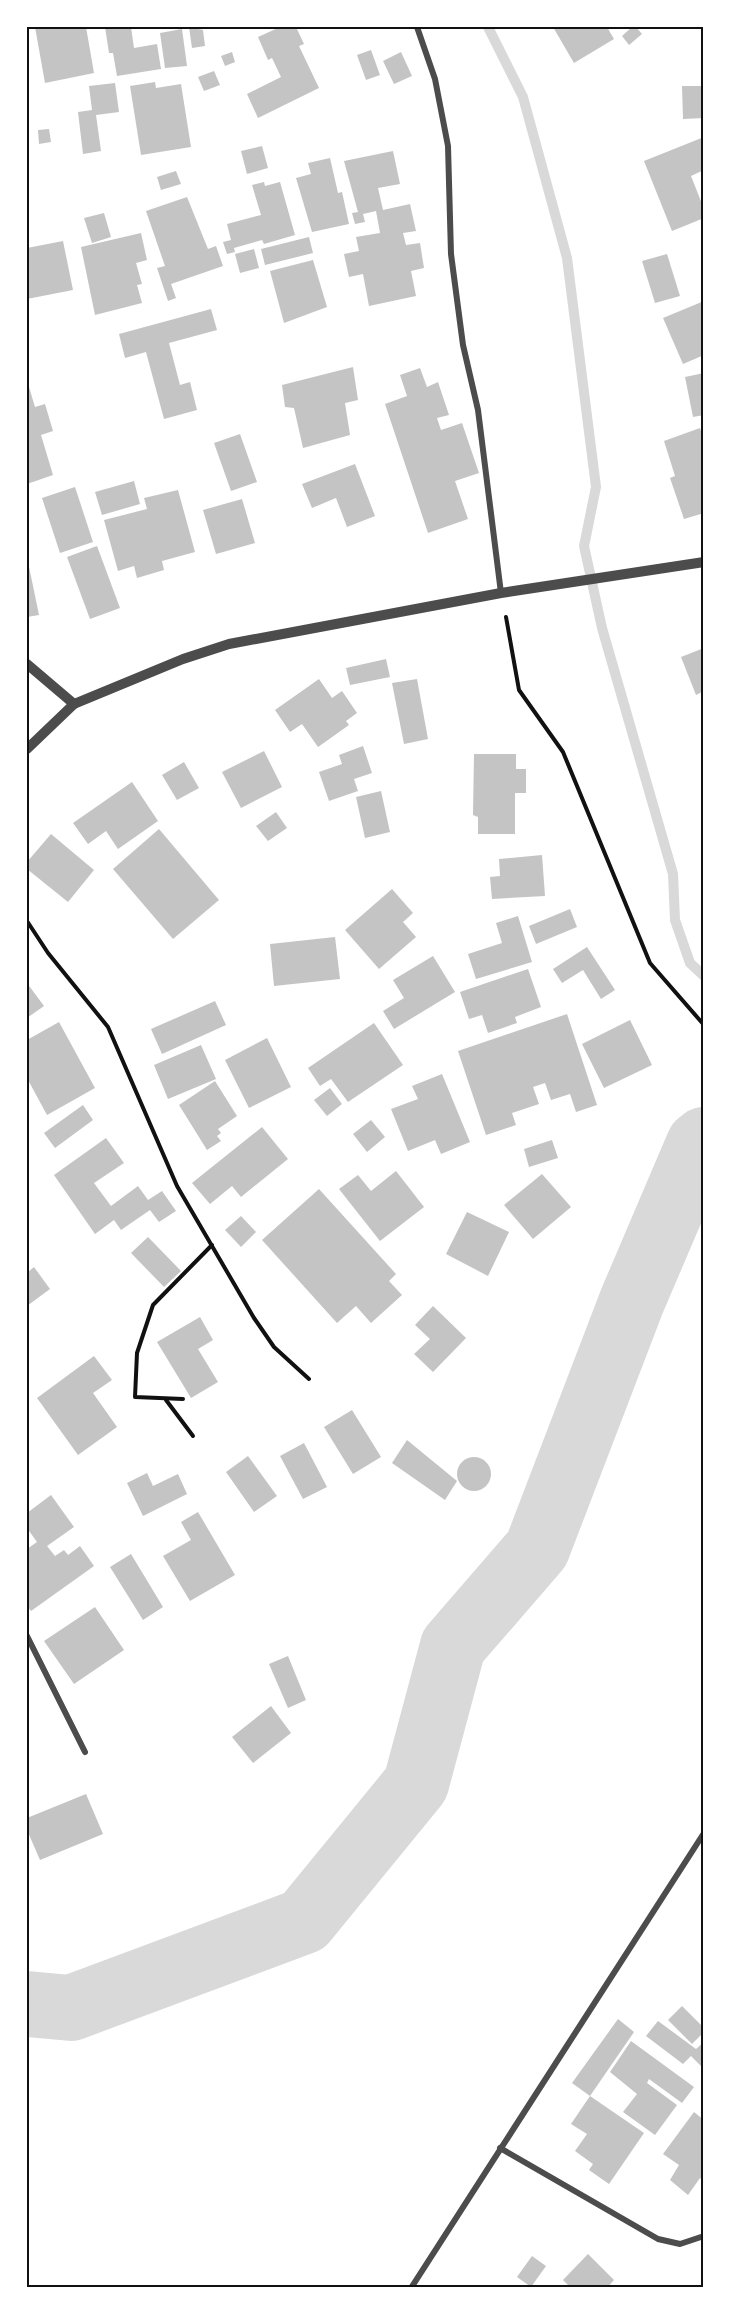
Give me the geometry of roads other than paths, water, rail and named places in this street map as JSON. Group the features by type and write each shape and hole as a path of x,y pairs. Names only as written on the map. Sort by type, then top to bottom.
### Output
{"street":[{"path":"417,27 435,80 448,146 451,254 463,345 477,410 501,593"},
{"path":"27,749 74,704 183,659 229,644 501,593 651,568 704,562"},
{"path":"27,664 74,704"},
{"path":"27,1636 85,1752"},
{"path":"411,2288 704,1833"},
{"path":"500,2148 658,2239 680,2244 704,2236"}],"waterway":[{"path":"488,27 523,97 567,258 596,487 584,546 602,628 673,874 675,920 690,963 704,976"},
{"path":"27,2004 71,2008 304,1921 416,1784 453,1646 537,1549 632,1301 699,1144 704,1140"}]}
